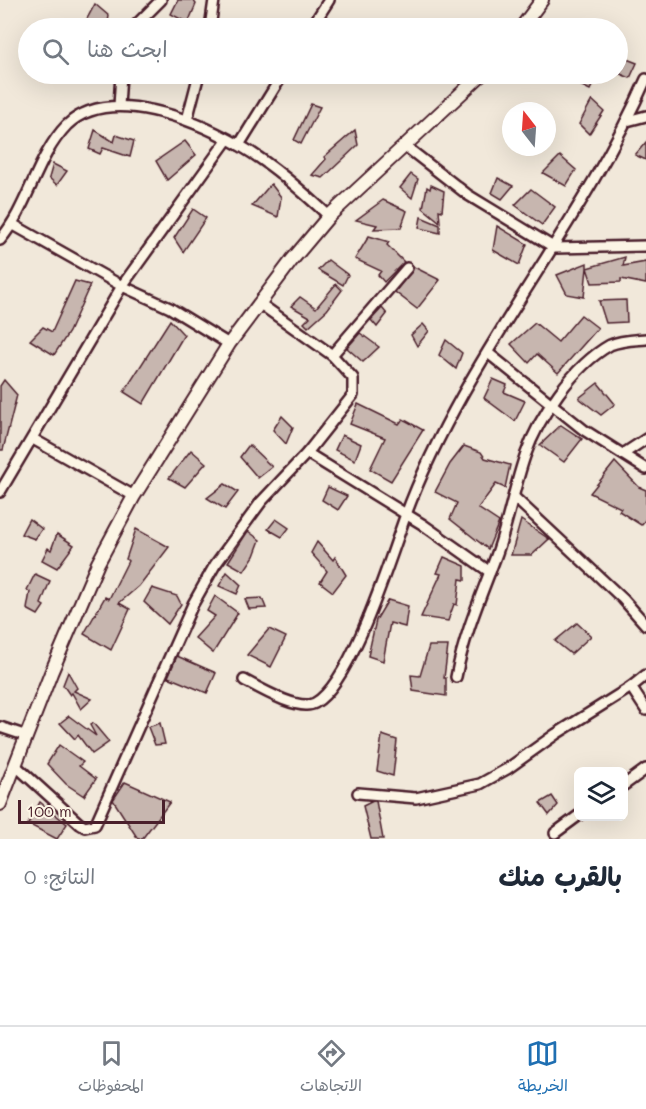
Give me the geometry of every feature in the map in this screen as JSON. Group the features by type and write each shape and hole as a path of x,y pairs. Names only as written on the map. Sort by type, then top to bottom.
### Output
{"main road":[{"path":"528,18 542,0"},
{"path":"0,804 98,563 134,496 229,344 329,216 471,84"}],"street":[{"path":"143,18 160,0"},
{"path":"211,18 214,0"},
{"path":"317,18 329,0"},
{"path":"244,680 282,699 304,705 313,704 323,697 336,681 360,636 406,514 451,417 488,353 555,248 627,121 646,79"},
{"path":"119,106 120,84"},
{"path":"187,120 196,84"},
{"path":"239,145 277,84"},
{"path":"0,240 12,224 53,143 67,126 84,115 119,106 187,120 239,145 300,190 329,216"},
{"path":"627,121 646,116"},
{"path":"0,492 122,286 227,140"},
{"path":"405,146 468,195 555,248 646,246"},
{"path":"12,224 122,286 170,308 229,344"},
{"path":"332,355 407,268"},
{"path":"15,765 80,824 85,827 95,825 193,604 215,565 261,502 307,453 355,390 351,373 332,355 259,303"},
{"path":"456,677 461,652 514,498 525,456 553,406 583,367 596,355 612,344 646,339"},
{"path":"488,353 604,444 646,469"},
{"path":"623,454 646,438"},
{"path":"33,439 134,496"},
{"path":"307,453 406,514 489,572"},
{"path":"514,498 623,599 646,625"},
{"path":"358,793 416,798 480,784 507,769 646,675"},
{"path":"631,687 646,710"},
{"path":"0,727 27,736"},
{"path":"628,782 646,769"},
{"path":"555,833 574,820"}],"building":[{"path":"178,0 193,0 196,4 190,18 179,18 171,14"},
{"path":"95,4 109,16 109,18 87,18"},
{"path":"628,60 637,63 630,78 628,77"},
{"path":"580,84 593,84 590,90"},
{"path":"592,100 604,111 589,134 579,124"},
{"path":"311,104 320,107 301,144 294,140"},
{"path":"95,130 114,142 116,135 134,141 130,157 103,148 100,154 89,149"},
{"path":"355,130 358,145 323,178 312,175 326,159 324,157"},
{"path":"185,141 196,155 167,180 156,161"},
{"path":"646,142 646,160 635,155"},
{"path":"560,156 576,170 566,186 543,173"},
{"path":"53,164 67,171 57,185 49,178"},
{"path":"411,174 418,179 412,198 400,188"},
{"path":"498,178 513,186 502,199 492,193"},
{"path":"271,184 281,197 278,217 252,206"},
{"path":"431,185 444,191 442,211 439,210 440,222 423,208 427,187 430,189"},
{"path":"531,189 555,207 542,225 515,205"},
{"path":"383,200 407,211 401,228 374,229 377,225 356,220"},
{"path":"193,209 206,218 183,252 174,238"},
{"path":"421,217 440,225 440,233 419,228"},
{"path":"497,226 527,244 519,265 493,250"},
{"path":"369,236 389,242 387,245 404,262 384,282 378,275 381,271 355,259"},
{"path":"625,257 623,266 646,262 646,284 621,279 621,282 592,283 587,268"},
{"path":"328,260 348,275 343,285 318,270"},
{"path":"587,263 584,297 567,294 557,275"},
{"path":"414,267 440,280 417,309 395,292"},
{"path":"75,281 90,285 69,332 54,355 30,340 43,327 52,332"},
{"path":"336,284 342,290 327,310 308,327 304,323 310,317 291,306 300,297 316,308"},
{"path":"626,300 627,322 606,323 599,301"},
{"path":"382,308 387,314 377,327 371,320"},
{"path":"581,315 598,328 558,373 537,354 529,363 511,344 535,323 558,342"},
{"path":"170,320 184,335 143,404 124,392"},
{"path":"423,324 429,331 417,346 411,335"},
{"path":"360,333 379,347 363,362 347,348"},
{"path":"446,340 462,353 456,369 439,355"},
{"path":"493,379 507,385 504,392 525,401 515,421 484,398"},
{"path":"4,380 17,395 3,450 0,450 0,386"},
{"path":"598,383 615,404 601,415 579,398"},
{"path":"358,404 399,424 403,419 423,430 391,481 370,469 385,438 350,424"},
{"path":"282,416 293,427 286,444 273,430"},
{"path":"561,425 582,439 564,462 540,445"},
{"path":"342,435 361,444 355,460 335,450"},
{"path":"249,445 272,467 258,478 240,457"},
{"path":"464,446 481,452 485,458 510,465 505,488 496,484 478,508 499,522 488,549 450,519 457,503 435,492 450,464"},
{"path":"191,450 206,463 185,487 169,478"},
{"path":"615,462 639,487 646,490 646,519 641,525 619,511 621,508 590,493"},
{"path":"225,484 238,492 225,509 207,498"},
{"path":"328,487 347,496 338,510 322,500"},
{"path":"29,519 42,529 35,539 21,534"},
{"path":"276,519 289,528 282,537 268,529"},
{"path":"521,520 549,539 532,555 511,555"},
{"path":"136,529 169,547 139,586 119,603 130,609 111,650 84,634 105,597 109,599 128,561 126,559"},
{"path":"248,531 260,540 254,556 244,571 228,562"},
{"path":"57,534 74,545 57,568 42,560 48,548 51,550"},
{"path":"317,542 333,560 335,557 346,575 333,592 320,582 327,571 311,553"},
{"path":"444,557 465,566 465,580 460,579 457,605 454,604 448,621 421,617 441,574 437,573"},
{"path":"227,572 241,585 237,594 219,586"},
{"path":"35,574 50,581 41,604 44,606 38,615 27,609 30,592 27,590"},
{"path":"152,588 177,596 181,604 168,624 144,602"},
{"path":"215,596 238,613 213,653 195,638 215,616 207,611"},
{"path":"262,598 266,608 249,609 245,599"},
{"path":"388,600 408,606 405,627 390,623 383,661 368,656 376,620"},
{"path":"577,623 591,636 571,654 555,641"},
{"path":"269,629 286,637 271,667 247,655"},
{"path":"429,646 448,646 444,678 446,678 446,696 413,691 411,675 420,676"},
{"path":"177,656 216,673 207,693 168,677"},
{"path":"68,672 77,688 74,691 92,699 81,709 72,693 70,695 63,685"},
{"path":"69,716 96,736 90,725 93,723 109,742 92,754 78,735 75,739 60,723"},
{"path":"160,723 165,744 155,745 148,727"},
{"path":"382,735 397,740 393,776 377,771"},
{"path":"59,745 83,762 79,766 96,779 84,796 66,784 47,764"},
{"path":"125,782 170,802 142,839 138,839 113,800"},
{"path":"552,796 558,805 549,815 540,803"},
{"path":"376,801 383,839 371,839 363,806"},
{"path":"40,802 67,824 57,839 28,824"}]}
